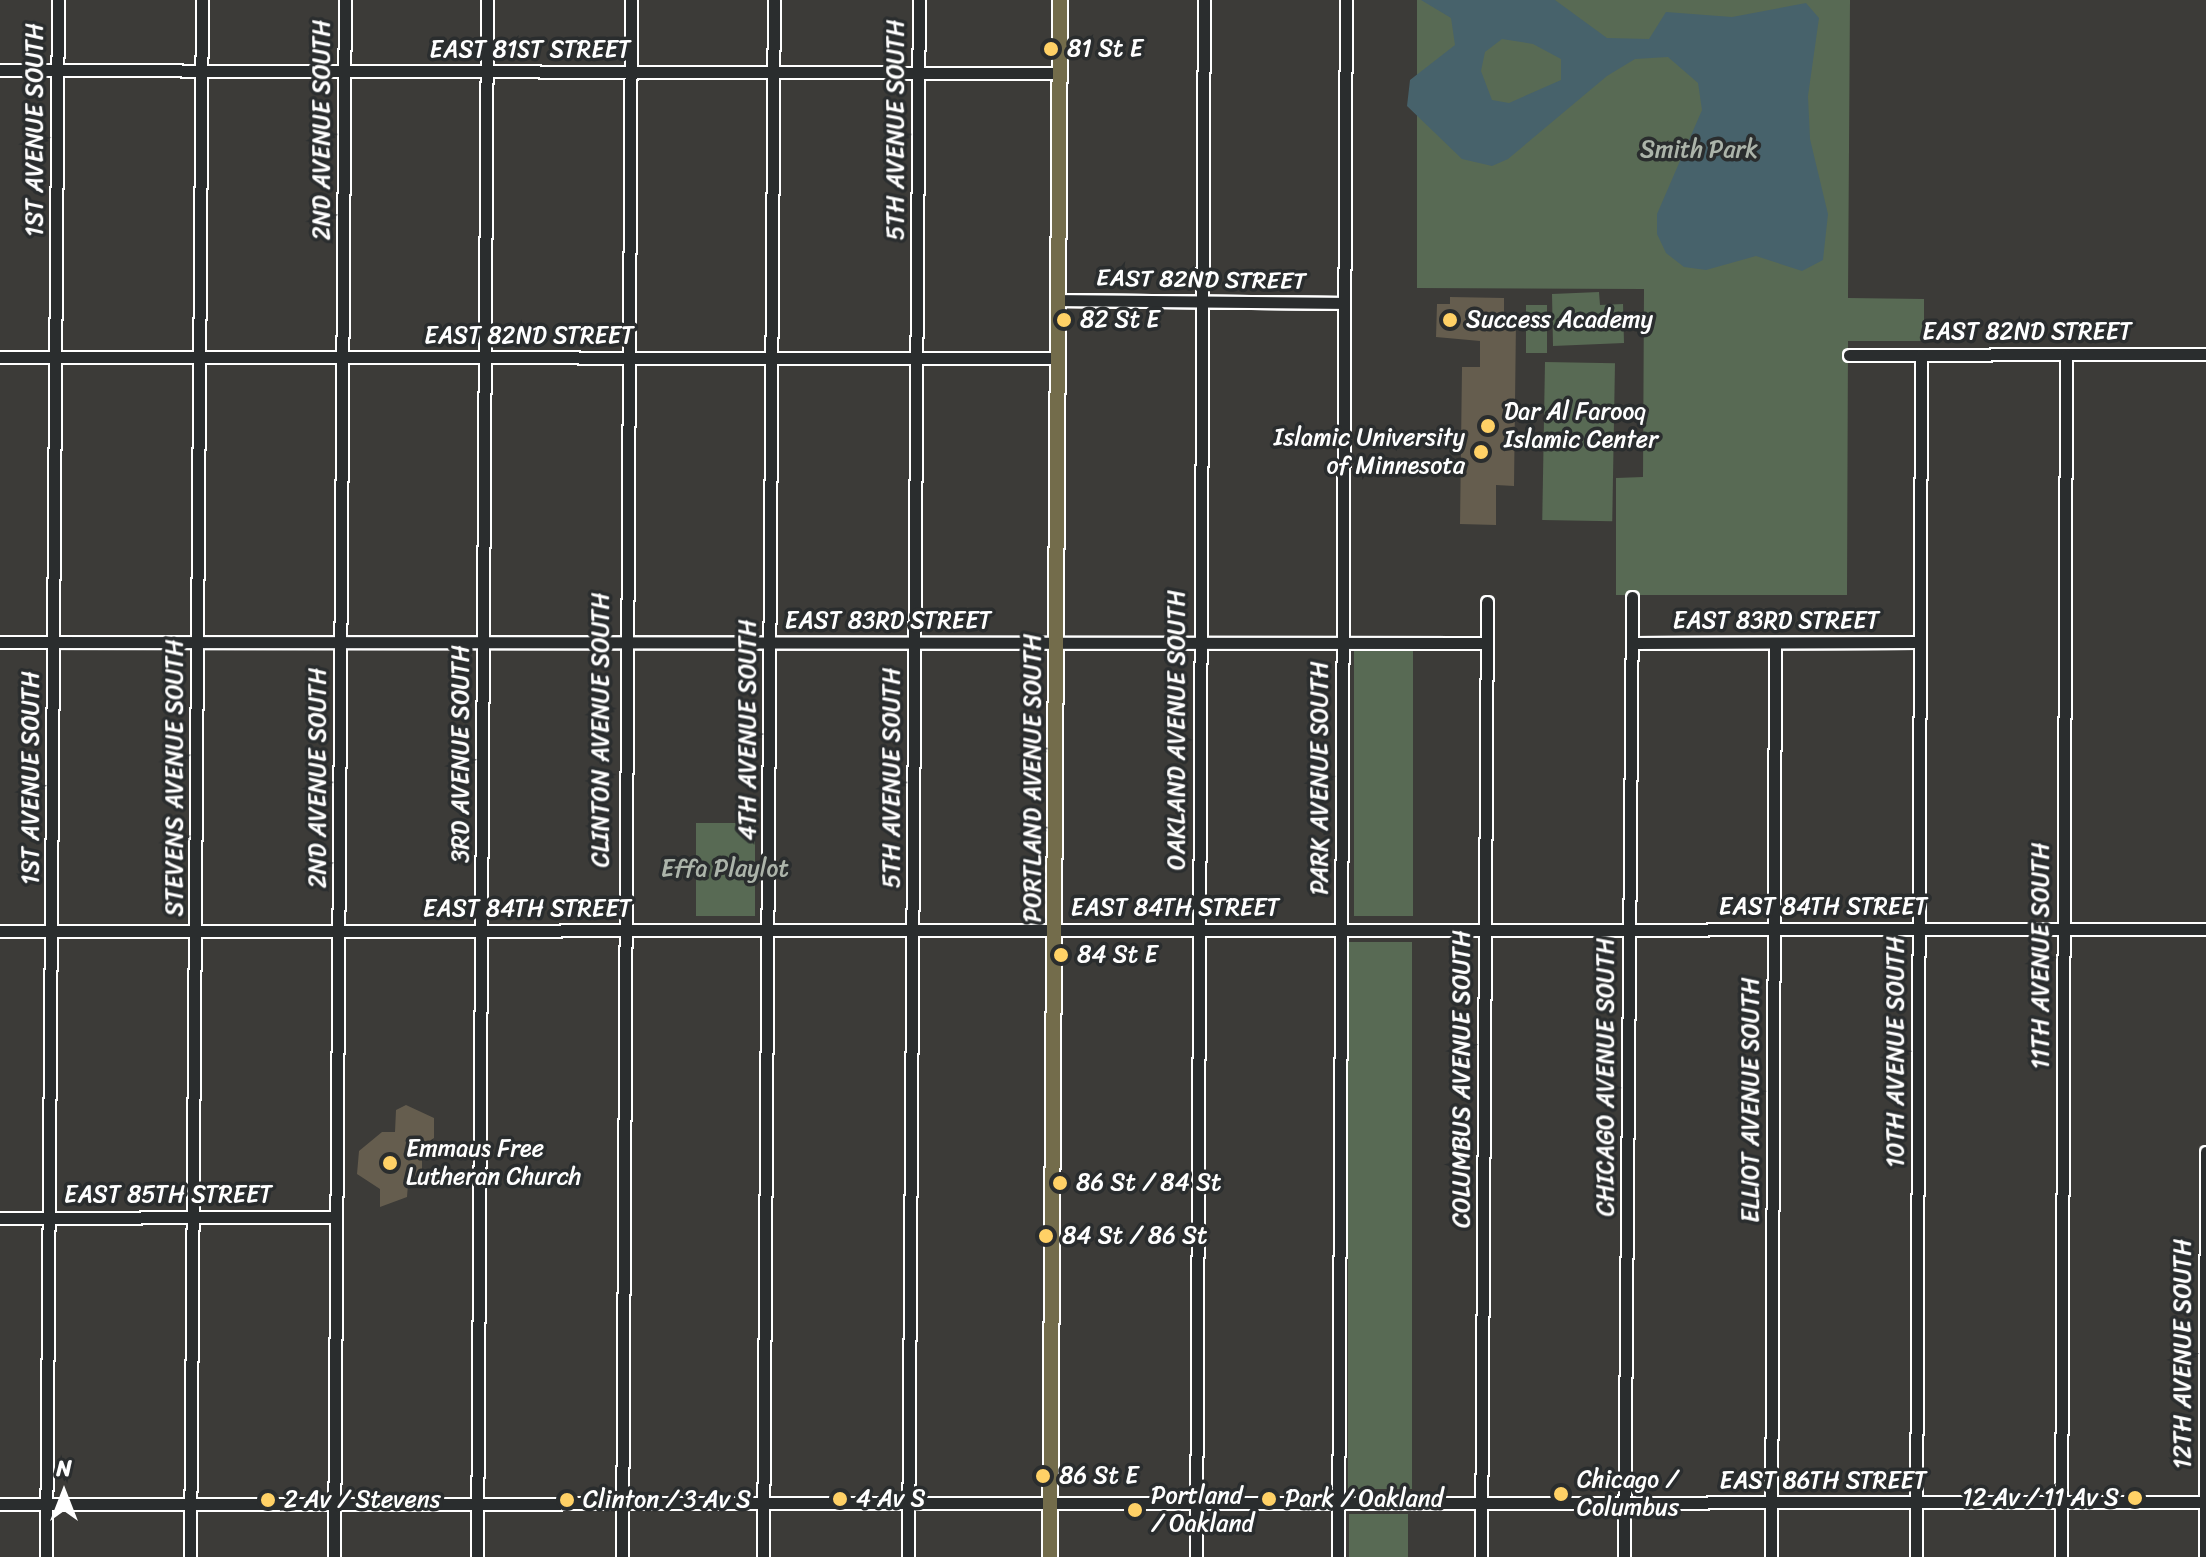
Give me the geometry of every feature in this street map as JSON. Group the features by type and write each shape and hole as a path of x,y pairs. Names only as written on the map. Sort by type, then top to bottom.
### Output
{"main road":[{"name":"PORTLAND AVENUE SOUTH","path":"1050,1557 1060,0"}],"street":[{"name":"1ST AVENUE SOUTH","path":"46,1557 58,0"},
{"name":"STEVENS AVENUE SOUTH","path":"190,1557 202,0"},
{"name":"2ND AVENUE SOUTH","path":"334,1557 345,0"},
{"name":"3RD AVENUE SOUTH","path":"477,1557 487,0"},
{"name":"CLINTON AVENUE SOUTH","path":"622,1557 623,642 631,0"},
{"name":"4TH AVENUE SOUTH","path":"763,1557 774,0"},
{"name":"5TH AVENUE SOUTH","path":"908,1557 919,0"},
{"name":"OAKLAND AVENUE SOUTH","path":"1196,1557 1204,0"},
{"name":"PARK AVENUE SOUTH","path":"1338,1557 1346,0"},
{"name":"EAST 81ST STREET","path":"0,70 1059,73"},
{"name":"EAST 82ND STREET","path":"1058,300 1344,303"},
{"name":"11TH AVENUE SOUTH","path":"2061,1557 2066,354"},
{"name":"EAST 82ND STREET","path":"1849,355 2206,354"},
{"name":"10TH AVENUE SOUTH","path":"1916,1557 1921,355"},
{"name":"EAST 82ND STREET","path":"0,357 1058,358"},
{"name":"CHICAGO AVENUE SOUTH","path":"1624,1557 1632,597"},
{"name":"COLUMBUS AVENUE SOUTH","path":"1481,1557 1487,602"},
{"name":"EAST 83RD STREET","path":"0,642 1487,643"},
{"name":"EAST 83RD STREET","path":"1632,643 1920,642"},
{"name":"ELLIOT AVENUE SOUTH","path":"1771,1557 1775,643"},
{"name":"EAST 84TH STREET","path":"0,931 2206,929"},
{"name":"12TH AVENUE SOUTH","path":"2205,1557 2206,1152"},
{"name":"EAST 85TH STREET","path":"0,1218 336,1217"},
{"name":"EAST 86TH STREET","path":"0,1504 2206,1502"}],"green space":[{"name":"Smith Park","path":"1417,0 1850,0 1848,298 1924,299 1924,341 1848,341 1847,595 1616,595 1616,478 1643,477 1644,289 1417,288"},
{"path":"1599,292 1600,305 1623,304 1624,343 1553,346 1552,294"},
{"path":"1526,305 1547,305 1547,353 1526,353"},
{"path":"1545,362 1615,363 1612,521 1542,520"},
{"path":"1354,650 1413,650 1413,916 1354,916"},
{"name":"Effa Playlot","path":"696,823 755,823 755,916 696,916"},
{"path":"1348,942 1412,942 1412,1489 1348,1489"},
{"path":"1349,1514 1408,1514 1408,1557 1349,1557"}],"water":[{"path":"1421,0 1555,0 1607,38 1649,39 1666,12 1732,17 1806,3 1819,18 1808,96 1810,139 1828,214 1823,260 1802,271 1756,256 1706,270 1684,267 1666,253 1657,234 1657,214 1702,110 1698,83 1668,57 1635,59 1607,76 1508,159 1492,166 1462,159 1407,106 1410,80 1455,45 1451,18","holes":["1502,39 1533,44 1561,59 1561,80 1509,103 1492,100 1481,71 1485,52"]}],"building":[{"name":"Dar Al Farooq Islamic Center","path":"1450,297 1504,298 1504,321 1516,321 1514,486 1496,485 1496,525 1460,524 1462,367 1480,367 1480,341 1436,337 1437,304 1450,304"},
{"name":"Emmaus Free Lutheran Church","path":"406,1105 434,1118 434,1138 422,1146 422,1184 408,1184 407,1197 380,1207 380,1189 357,1174 359,1151 382,1132 395,1132 396,1110"}],"place":[{"name":"81 St E","path":"1051,49"},
{"name":"82 St E","path":"1064,320"},
{"name":"Success Academy","path":"1450,320"},
{"name":"Dar Al Farooq Islamic Center","path":"1488,426"},
{"name":"Islamic University of Minnesota","path":"1481,452"},
{"name":"84 St E","path":"1061,955"},
{"name":"Emmaus Free Lutheran Church","path":"390,1163"},
{"name":"86 St / 84 St","path":"1060,1183"},
{"name":"84 St / 86 St","path":"1046,1236"},
{"name":"86 St E","path":"1043,1476"},
{"name":"Chicago / Columbus","path":"1561,1494"},
{"name":"12 Av / 11 Av S","path":"2135,1498"},
{"name":"4 Av S","path":"840,1499"},
{"name":"Park / Oakland","path":"1269,1499"},
{"name":"2 Av / Stevens","path":"268,1500"},
{"name":"Clinton / 3 Av S","path":"567,1500"},
{"name":"Portland / Oakland","path":"1135,1510"}]}
